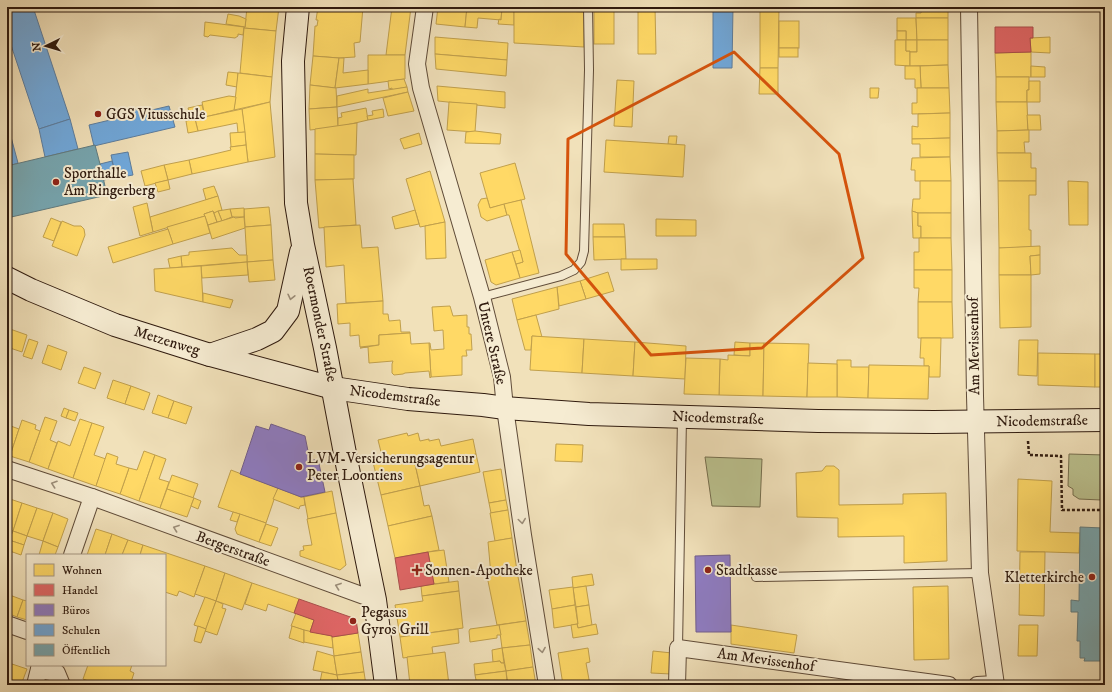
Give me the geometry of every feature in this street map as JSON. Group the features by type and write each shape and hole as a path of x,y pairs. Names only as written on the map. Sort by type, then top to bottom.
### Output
{"main road":[{"name":"Roermonder Straße","path":"298,7 293,61 296,203 303,245 375,600 386,685"},
{"path":"210,355 257,339 273,331 288,311 303,245"},
{"name":"Metzenweg","path":"11,282 115,325 210,355 333,388"},
{"name":"Nicodemstraße","path":"333,388 408,399 589,414 818,421 976,422 1105,420"}],"street":[{"name":"Untere Straße","path":"425,7 417,64 422,88 482,297 502,377 505,408 547,685"},
{"name":"Am Mevissenhof","path":"970,7 975,396 980,573 996,684 977,685"},
{"name":"Bergerstraße","path":"7,468 375,600"},
{"path":"72,554 92,498"},
{"path":"7,624 26,631"},
{"name":"Am Mevissenhof","path":"678,648 949,685"},
{"path":"677,685 678,648"},
{"path":"38,673 57,673 62,685"}],"lane":[{"path":"482,297 561,276 574,270 580,262 584,251 589,70 588,7"},
{"path":"678,648 682,416"},
{"path":"756,577 980,573"}],"path":[{"path":"1028,440 1029,455 1061,456 1062,510 1105,510"}],"highlighted area":[{"path":"734,52 839,154 863,258 762,348 651,355 566,254 568,139"}],"green space":[{"path":"1069,454 1105,455 1105,486 1101,490 1101,500 1079,499 1073,495 1073,489 1068,486"},
{"path":"705,457 762,459 760,507 712,506"}],"building: Wohnen":[{"path":"247,7 279,7 276,31 244,28"},
{"path":"318,7 363,7 360,42 354,43 355,57 339,58 313,56 315,26 317,26 318,20 316,20"},
{"path":"392,7 411,7 405,55 386,55"},
{"path":"438,7 467,7 465,27 436,24"},
{"path":"467,7 502,8 501,20 478,18 477,28 465,27"},
{"path":"564,7 584,7 584,12 564,11"},
{"path":"594,7 614,7 614,44 594,44"},
{"path":"638,7 655,7 656,54 638,54"},
{"path":"760,7 779,7 778,68 760,68"},
{"path":"922,7 948,7 948,18 916,18 916,13 921,13"},
{"path":"502,8 514,8 514,25 498,24 499,19 501,20"},
{"path":"514,8 584,12 584,47 514,43"},
{"path":"228,14 246,19 245,27 226,24"},
{"path":"897,18 916,18 917,40 906,40 906,31 897,31"},
{"path":"916,18 948,18 948,40 917,40"},
{"path":"779,21 799,21 799,48 779,48"},
{"path":"205,22 244,27 243,35 238,34 235,38 210,35 208,37 204,36"},
{"path":"244,28 276,31 272,77 240,73"},
{"path":"897,31 906,31 906,40 897,40"},
{"path":"435,37 508,43 507,60 435,54"},
{"path":"1050,37 1050,53 1031,52 1030,38"},
{"path":"895,40 906,40 906,51 910,51 910,66 895,65"},
{"path":"906,40 917,40 917,52 906,51"},
{"path":"917,40 948,40 948,65 910,66 910,52 917,52"},
{"path":"779,48 798,48 798,57 779,57"},
{"path":"1031,52 1031,77 996,77 995,53"},
{"path":"435,54 507,60 506,76 436,69"},
{"path":"368,55 405,55 405,79 368,84"},
{"path":"313,56 339,58 335,88 310,85"},
{"path":"339,58 344,58 343,73 368,70 368,84 335,88"},
{"path":"948,65 949,88 921,88 920,66"},
{"path":"905,66 920,66 921,88 915,88 915,79 905,79"},
{"path":"1031,66 1045,67 1045,77 1031,77"},
{"path":"760,68 778,68 778,94 759,94"},
{"path":"228,72 238,73 237,87 226,85"},
{"path":"238,73 272,77 270,102 234,110"},
{"path":"996,77 1029,77 1027,102 996,102"},
{"path":"404,79 407,87 392,90 392,88 389,89 388,81"},
{"path":"617,80 634,81 632,127 614,126"},
{"path":"1029,81 1040,81 1040,102 1027,102"},
{"path":"310,85 336,88 337,107 309,109"},
{"path":"437,86 505,92 505,108 438,101"},
{"path":"407,87 408,92 337,107 337,96 368,89 368,93"},
{"path":"870,88 879,88 878,98 870,98"},
{"path":"917,88 949,88 950,113 912,114 912,103 917,103"},
{"path":"408,92 414,111 388,116 383,98"},
{"path":"229,96 236,97 234,110 205,117 202,102"},
{"path":"270,102 275,157 248,162 242,109"},
{"path":"449,102 477,104 475,132 447,130"},
{"path":"996,102 1027,102 1028,130 997,131"},
{"path":"202,105 205,117 191,120 188,108"},
{"path":"337,107 338,127 310,130 309,109"},
{"path":"366,108 368,120 338,127 338,118 342,117 341,113"},
{"path":"242,109 245,132 238,133 237,123 198,131 195,119"},
{"path":"383,109 384,117 368,120 367,116 373,115 372,111"},
{"path":"950,113 950,138 912,139 912,126 918,127 918,114"},
{"path":"1027,115 1040,115 1041,130 1028,130"},
{"path":"195,119 198,131 188,133 186,121"},
{"path":"357,123 356,155 315,154 315,129"},
{"path":"1029,130 1029,142 1024,142 1025,153 997,153 997,131"},
{"path":"475,131 501,134 500,144 465,143 466,132"},
{"path":"245,132 246,145 231,147 230,133"},
{"path":"419,133 422,144 404,149 400,139"},
{"path":"669,136 677,136 676,145 668,144"},
{"path":"950,138 950,157 920,157 920,144 912,144 912,139"},
{"path":"606,140 685,145 683,177 604,172"},
{"path":"246,145 248,162 192,174 189,160 231,150 230,147"},
{"path":"997,153 1031,153 1031,168 1036,168 1036,181 998,181"},
{"path":"315,154 354,155 354,179 315,180"},
{"path":"950,157 951,181 915,181 915,170 911,170 912,158"},
{"path":"189,160 192,174 168,180 164,165"},
{"path":"515,163 525,199 490,208 480,173"},
{"path":"164,165 168,180 145,186 141,171"},
{"path":"430,171 445,222 420,227 406,179"},
{"path":"353,179 356,225 319,228 315,180"},
{"path":"168,180 170,189 158,192 155,183"},
{"path":"920,181 951,181 951,213 918,213 912,211 913,199 920,199"},
{"path":"998,181 1036,181 1036,195 1029,195 1029,230 1031,230 1031,247 999,248"},
{"path":"1068,181 1088,182 1088,225 1069,225"},
{"path":"214,186 218,196 206,200 203,189"},
{"path":"218,196 222,210 214,213 213,211 204,214 205,216 153,232 150,217"},
{"path":"487,198 490,208 504,204 507,215 487,221 481,217 478,205 481,199"},
{"path":"521,200 539,273 520,278 516,264 523,262 509,215 507,215 504,204"},
{"path":"147,203 153,232 140,236 133,207"},
{"path":"269,207 271,225 245,227 244,209"},
{"path":"244,208 244,217 232,217 230,209"},
{"path":"230,209 232,217 222,221 218,211"},
{"path":"415,210 419,224 395,229 392,217"},
{"path":"213,211 217,222 208,225 204,214"},
{"path":"218,211 222,221 217,222 214,213"},
{"path":"912,211 918,213 918,226 921,226 921,238 913,238"},
{"path":"918,213 951,213 951,238 921,238 921,226 918,226"},
{"path":"205,216 210,233 173,244 167,227"},
{"path":"234,217 244,217 245,228 212,239 208,225"},
{"path":"51,218 61,222 54,241 43,237"},
{"path":"656,219 696,220 696,236 656,236"},
{"path":"62,221 74,226 81,226 84,229 85,235 77,256 52,246"},
{"path":"445,222 446,258 426,259 425,226"},
{"path":"593,224 624,224 625,237 593,237"},
{"path":"271,225 273,260 247,262 245,227"},
{"path":"360,225 362,248 378,247 383,301 346,303 344,265 326,267 324,227"},
{"path":"168,229 173,244 113,263 108,247"},
{"path":"593,237 625,237 626,259 594,260"},
{"path":"919,238 951,238 952,270 914,270 914,252 919,252"},
{"path":"1040,246 1040,255 1030,256 1031,275 999,275 999,248"},
{"path":"232,248 239,255 247,255 247,262 182,267 181,256 189,255 189,252"},
{"path":"520,250 523,262 516,264 512,252"},
{"path":"512,252 520,278 496,285 491,282 485,260"},
{"path":"1040,255 1040,274 1031,275 1030,256"},
{"path":"181,256 182,267 170,268 168,259"},
{"path":"621,259 657,259 657,269 621,270"},
{"path":"273,260 275,280 249,282 247,262"},
{"path":"247,262 248,275 202,278 201,266"},
{"path":"201,266 203,302 155,291 154,269"},
{"path":"914,270 952,270 952,302 918,302 919,288 914,288"},
{"path":"608,272 614,291 586,299 580,281"},
{"path":"999,275 1031,275 1031,327 1000,328"},
{"path":"580,281 586,299 559,306 557,287"},
{"path":"557,287 559,309 517,320 512,299"},
{"path":"203,293 233,300 230,308 203,302"},
{"path":"383,301 383,314 388,314 389,321 400,320 401,332 410,333 379,335 379,345 360,347 359,335 350,336 350,323 338,324 337,304"},
{"path":"918,302 952,302 953,338 918,338"},
{"path":"450,306 453,316 467,315 467,327 469,327 469,334 471,334 472,350 466,350 467,356 462,356 462,375 431,377 429,343 431,350 444,349 443,330 434,331 432,307"},
{"path":"536,315 542,337 532,336 531,350 525,350 517,320"},
{"path":"10,329 27,335 22,352 7,347 7,339"},
{"path":"410,333 411,344 429,343 430,378 429,371 394,375 392,373 393,361 369,363 368,347 360,348 379,345 379,335"},
{"path":"532,336 584,339 582,373 530,370"},
{"path":"921,338 941,338 940,377 929,377 929,366 924,366 924,358 920,358"},
{"path":"29,339 38,342 32,359 23,356"},
{"path":"584,339 635,342 633,376 582,373"},
{"path":"1019,340 1038,340 1037,376 1018,375"},
{"path":"635,342 686,346 685,379 633,376"},
{"path":"735,342 750,343 750,356 734,355"},
{"path":"750,343 764,343 763,396 719,395 720,359 728,360 728,355 750,356"},
{"path":"764,343 809,344 807,397 763,396"},
{"path":"48,345 67,352 61,370 42,363"},
{"path":"1038,353 1095,354 1095,387 1038,385"},
{"path":"1095,354 1105,354 1105,387 1095,387"},
{"path":"686,358 720,359 719,395 684,394"},
{"path":"837,360 851,360 851,367 869,367 868,398 837,397"},
{"path":"808,363 837,364 837,397 807,397"},
{"path":"869,365 929,366 928,399 868,398"},
{"path":"84,367 101,373 95,389 78,383"},
{"path":"113,380 131,386 125,404 107,398"},
{"path":"131,386 150,393 144,410 125,404"},
{"path":"158,395 174,401 168,418 152,413"},
{"path":"174,401 192,407 186,424 168,418"},
{"path":"64,408 69,410 66,418 61,416"},
{"path":"69,410 78,413 75,421 66,418"},
{"path":"7,416 11,417 8,425 19,429 10,456 7,455"},
{"path":"45,417 57,421 50,440 57,443 48,469 29,462"},
{"path":"80,419 92,423 73,478 48,469 58,441 70,446"},
{"path":"22,420 36,425 35,429 40,431 29,462 10,456"},
{"path":"92,423 104,427 94,455 106,459 96,486 73,478"},
{"path":"407,433 408,436 418,433 420,441 439,439 441,446 473,439 476,454 452,460 451,457 432,462 432,460 415,464 420,486 381,495 372,458 382,456 378,440"},
{"path":"556,444 583,445 582,462 555,461"},
{"path":"144,451 155,455 139,501 120,494 129,468 137,470"},
{"path":"107,453 118,457 116,464 129,468 120,494 96,486"},
{"path":"476,454 480,472 420,486 415,464 432,460 432,462 451,457 452,460"},
{"path":"155,455 166,459 159,479 169,482 160,508 139,501"},
{"path":"826,466 834,466 839,470 839,505 903,504 903,494 946,493 947,561 904,563 904,536 838,537 838,518 797,517 796,473 822,471"},
{"path":"501,469 506,500 489,503 483,472"},
{"path":"231,470 278,488 266,523 218,507"},
{"path":"172,475 198,484 193,498 167,489"},
{"path":"1018,479 1052,481 1050,532 1080,533 1079,553 1017,551"},
{"path":"420,486 424,506 429,505 432,516 388,526 381,495"},
{"path":"278,488 304,497 305,505 300,506 299,509 273,499"},
{"path":"167,489 194,498 187,517 160,508"},
{"path":"332,491 336,513 308,519 304,497"},
{"path":"7,498 22,503 13,531 7,529"},
{"path":"194,498 201,501 198,509 191,506"},
{"path":"506,500 508,510 491,513 489,503"},
{"path":"22,503 37,508 27,536 13,531"},
{"path":"37,508 53,513 43,541 27,536"},
{"path":"508,510 512,538 495,541 490,513"},
{"path":"233,512 240,514 237,522 230,520"},
{"path":"53,513 68,519 58,547 43,541"},
{"path":"336,513 346,565 340,570 300,556 300,551 304,550 303,546 312,545 307,519"},
{"path":"240,514 266,523 259,542 237,534 235,529"},
{"path":"432,516 439,550 395,558 388,526"},
{"path":"266,524 278,528 271,546 259,542"},
{"path":"96,529 112,534 105,554 87,554"},
{"path":"13,531 27,536 24,545 9,540"},
{"path":"112,534 128,540 122,554 105,554"},
{"path":"512,538 517,571 491,575 488,542"},
{"path":"9,540 24,545 21,555 7,550"},
{"path":"128,540 143,545 140,554 122,554"},
{"path":"43,541 58,547 55,554 39,554"},
{"path":"143,545 205,566 194,597 179,591 177,596 166,592 166,554 140,554"},
{"path":"444,550 449,582 434,584 428,552"},
{"path":"1020,552 1045,552 1044,616 1019,615"},
{"path":"205,566 225,573 216,601 195,594"},
{"path":"517,571 526,621 497,625 487,576"},
{"path":"225,573 252,583 242,610 216,601"},
{"path":"592,574 594,585 573,588 572,577"},
{"path":"458,581 459,591 422,596 421,586"},
{"path":"252,583 299,599 294,613 268,604 266,611 245,604"},
{"path":"586,586 589,605 576,607 573,588"},
{"path":"948,586 949,659 914,660 913,587"},
{"path":"573,587 575,605 552,609 549,590"},
{"path":"459,591 463,628 400,637 395,605 423,601 422,596"},
{"path":"7,594 23,600 17,617 7,613"},
{"path":"205,597 216,601 206,629 194,625"},
{"path":"23,600 26,601 26,620 17,617"},
{"path":"216,601 223,604 222,608 226,609 217,635 205,631"},
{"path":"575,605 578,624 554,628 552,609"},
{"path":"589,605 592,625 578,628 576,607"},
{"path":"296,613 314,620 310,632 291,626"},
{"path":"526,621 530,645 502,648 499,625"},
{"path":"577,624 578,628 596,624 598,634 573,638 571,625"},
{"path":"499,625 501,635 497,635 497,638 470,642 470,629"},
{"path":"731,625 797,635 794,653 731,644"},
{"path":"1019,625 1038,625 1037,656 1018,656"},
{"path":"198,626 206,629 201,643 194,641"},
{"path":"292,626 304,630 304,643 289,638"},
{"path":"458,629 459,643 432,647 433,654 403,658 400,637"},
{"path":"304,630 332,636 333,648 304,642"},
{"path":"358,633 361,652 334,656 332,637"},
{"path":"530,645 533,667 506,671 502,648"},
{"path":"502,648 504,663 501,663 500,661 493,662 492,650"},
{"path":"588,648 590,662 586,663 590,685 563,685 558,653"},
{"path":"317,651 334,656 337,675 313,670"},
{"path":"653,651 672,653 671,674 651,673"},
{"path":"361,652 364,672 337,675 334,656"},
{"path":"445,652 449,685 410,685 407,657"},
{"path":"500,661 501,663 504,663 506,671 475,675 474,664"},
{"path":"9,663 27,669 21,685 7,685 7,669"},
{"path":"88,666 132,666 130,671 134,673 130,685 99,685 83,679"},
{"path":"533,667 536,685 508,685 506,671"},
{"path":"506,671 507,682 477,685 475,675"},
{"path":"322,672 337,675 339,685 320,682"},
{"path":"364,672 366,685 339,685 337,675"}],"building: Handel":[{"path":"995,27 1033,27 1033,38 1030,38 1031,52 995,53"},
{"path":"428,552 434,584 400,590 395,558"},
{"path":"299,599 356,619 358,633 332,637 310,632 314,620 294,613"}],"building: Büros":[{"path":"271,424 305,436 310,461 318,459 325,492 301,497 240,474 256,426 269,430"},
{"path":"730,555 731,632 696,632 695,556"}],"building: Schulen":[{"path":"18,7 33,7 70,119 39,129 10,42 7,43 7,11"},
{"path":"713,7 733,7 732,68 713,68"},
{"path":"169,106 175,127 94,146 89,125 127,116 126,111 138,109 139,113"},
{"path":"70,119 78,149 45,157 39,129"},
{"path":"7,122 18,163 12,165 7,146"},
{"path":"128,152 133,175 116,178 111,155"},
{"path":"112,161 116,177 104,180 100,164"}],"building: Öffentlich":[{"name":"Sporthalle Am Ringerberg","path":"95,145 107,195 7,218 7,166"},
{"name":"Kletterkirche","path":"1080,527 1103,528 1103,532 1105,532 1105,661 1084,661 1085,658 1080,658 1080,641 1077,641 1078,612 1071,612 1071,600 1079,601"}],"place":[{"name":"GGS Vitusschule","path":"98,114"},
{"name":"Sporthalle Am Ringerberg","path":"56,182"},
{"name":"LVM-Versicherungsagentur Peter Loontiens","path":"299,467"},
{"name":"Sonnen-Apotheke","path":"417,570"},
{"name":"Stadtkasse","path":"708,570"},
{"name":"Kletterkirche","path":"1092,577"},
{"name":"Pegasus Gyros Grill","path":"353,621"}]}
